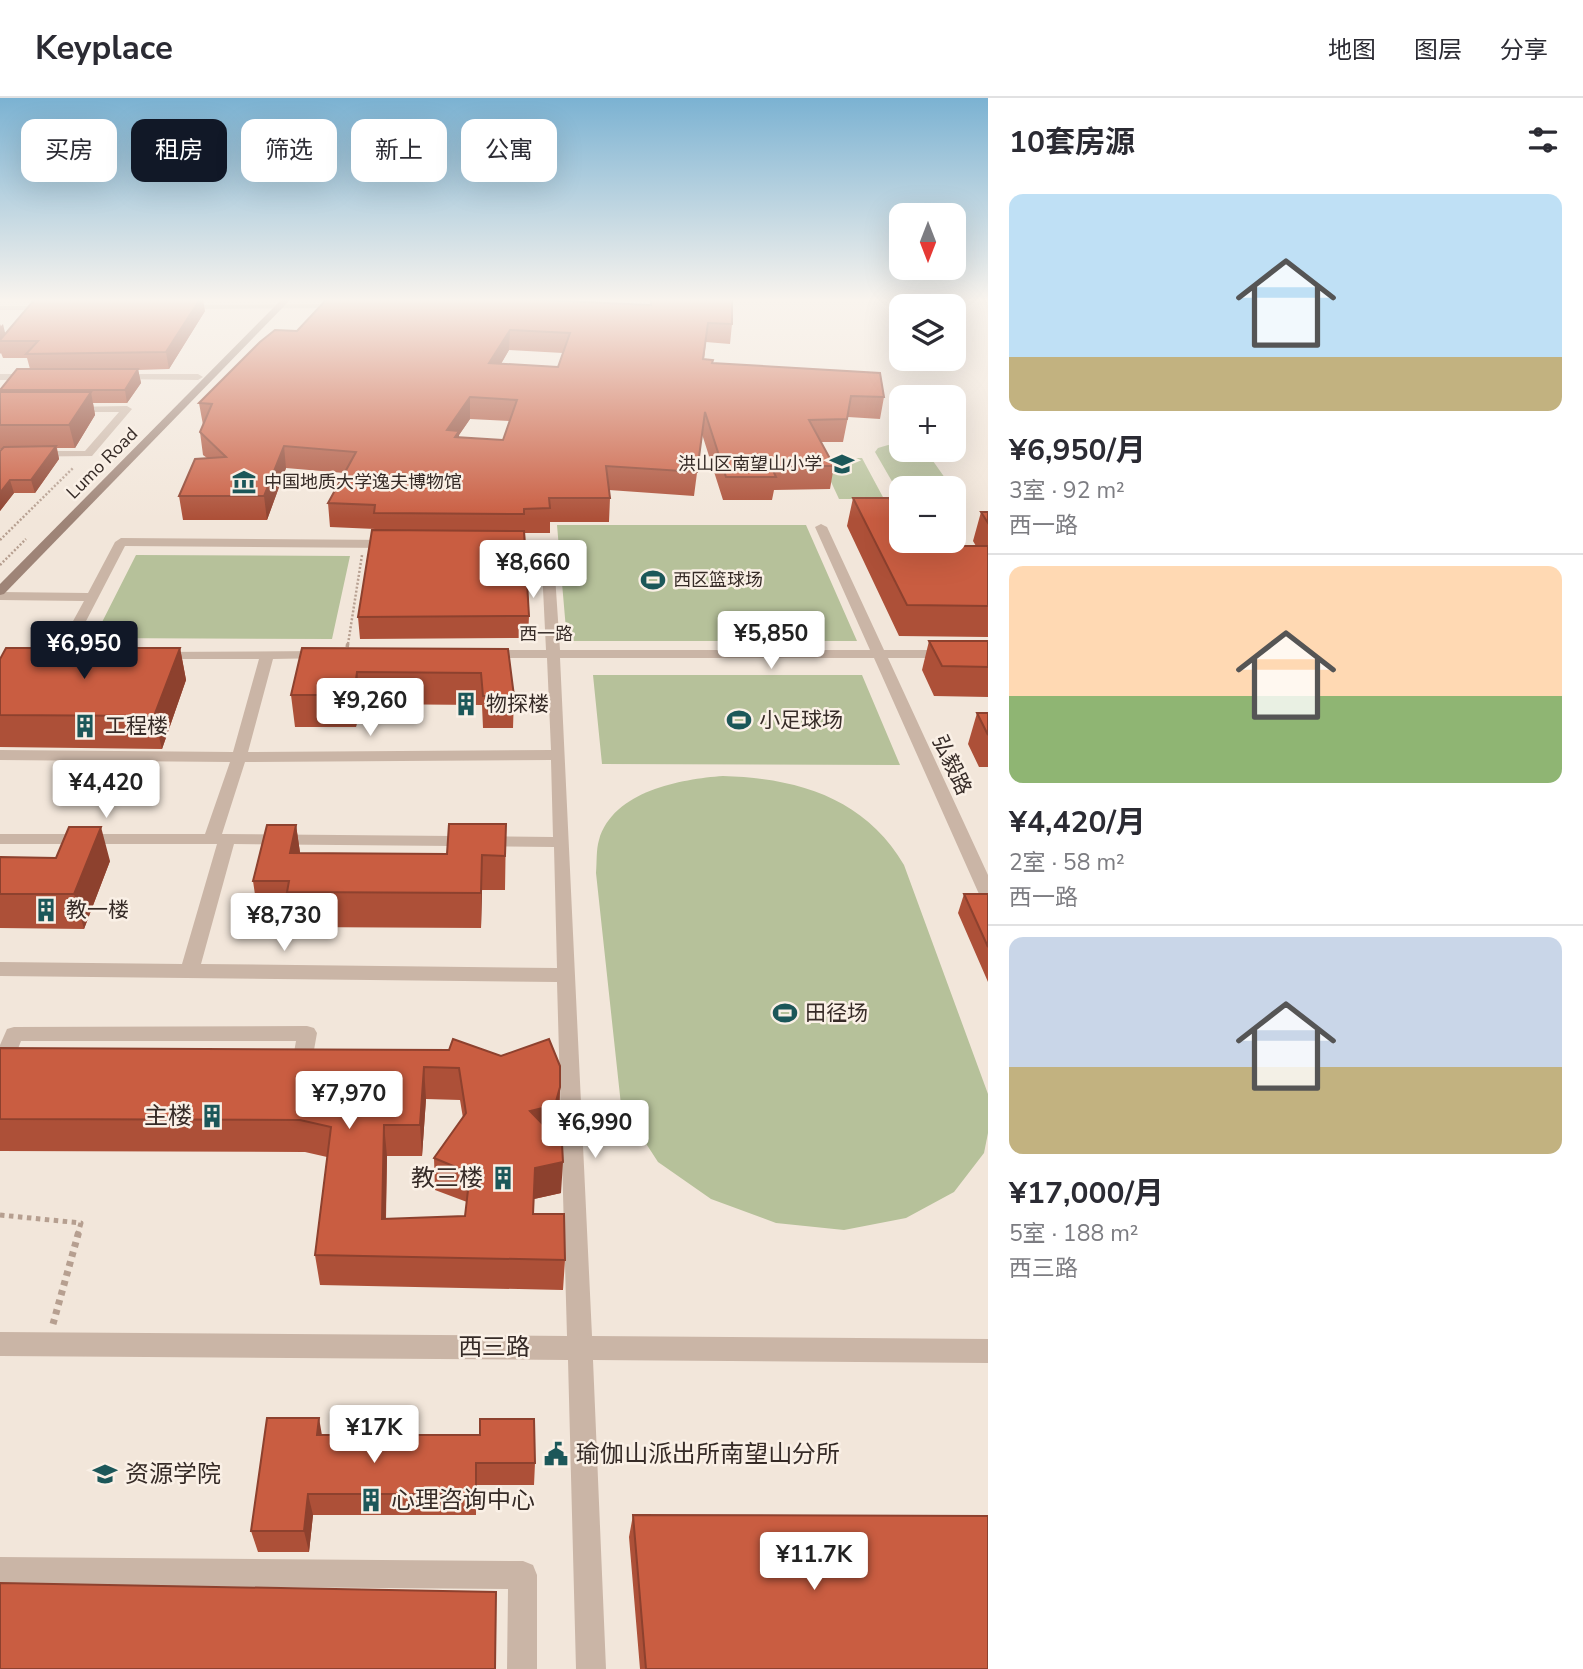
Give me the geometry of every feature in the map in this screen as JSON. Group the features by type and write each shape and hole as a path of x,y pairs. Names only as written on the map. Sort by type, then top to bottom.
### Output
{"main road":[{"name":"Lumo Road","path":"0,576 203,372"},
{"name":"Lumo Road","path":"0,594 213,372"}],"street":[{"path":"0,377 40,377"},
{"path":"108,377 198,377"},
{"path":"0,453 88,453 127,409 55,409"},
{"name":"弘毅路","path":"821,527 988,894"},
{"path":"90,654 62,654 121,542 403,544"},
{"path":"495,544 547,545 559,755 591,1669"},
{"path":"0,594 92,597"},
{"name":"西一路","path":"470,654 988,654"},
{"path":"144,655 346,655"},
{"path":"189,972 239,757 267,656"},
{"path":"0,755 559,755"},
{"path":"0,839 562,842"},
{"path":"0,969 567,975"},
{"path":"0,1061 4,1061 14,1034 307,1033 303,1058 343,1058"},
{"path":"543,1059 570,1059"},
{"name":"西三路","path":"0,1345 988,1351"},
{"path":"0,1571 523,1575 522,1669"}],"path":[{"path":"0,540 88,453"},
{"path":"346,655 364,543"},
{"path":"0,1215 81,1223 47,1345"}],"green space":[{"path":"889,445 889,462 934,462 944,476 889,476 875,452 878,448"},
{"path":"820,458 862,458 884,499 839,499"},
{"path":"557,525 806,525 857,641 567,641"},
{"path":"136,555 350,556 332,639 94,638"},
{"name":"小足球场","path":"593,675 862,675 900,765 602,764"},
{"path":"723,776 777,781 827,796 870,823 904,865 988,1094 988,1133 984,1153 954,1192 906,1218 844,1230 776,1223 711,1199 658,1162 621,1105 596,873 599,840 607,823 633,799 688,780"}],"building":[{"path":"14,372 136,372 125,390 0,390"},
{"path":"230,372 868,372 880,373 884,397 851,396 847,419 809,420 834,466 771,466 776,477 726,477 705,412 697,472 606,466 610,498 549,498 550,508 524,509 524,514 374,513 375,505 328,503 356,452 284,446 264,496 179,496 195,459 226,457 200,432 212,404 199,403","holes":["470,397 517,400 503,440 455,437 459,431 447,430"]},
{"path":"0,392 91,392 69,425 0,425"},
{"path":"56,446 31,480 10,480 0,493 0,451 4,447"},
{"path":"853,498 889,498 889,553 966,553 966,546 988,546 988,606 907,605"},
{"path":"981,512 988,512 988,523"},
{"path":"372,530 524,531 529,616 358,617"},
{"path":"929,641 988,641 988,667 942,666"},
{"path":"6,648 180,648 154,716 0,715 0,659"},
{"path":"302,648 508,649 514,696 483,696 481,673 357,672 354,695 291,695"},
{"path":"977,713 988,713 988,735"},
{"path":"449,824 506,824 505,856 482,855 481,893 287,892 289,881 253,881 267,825 296,825 290,853 447,854"},
{"path":"69,827 101,827 74,894 0,894 0,857 56,858"},
{"path":"964,894 988,894 988,947"},
{"path":"453,1039 501,1056 549,1039 560,1066 560,1087 555,1105 530,1111 562,1144 563,1162 535,1168 533,1214 564,1214 565,1260 315,1255 331,1127 300,1120 0,1119 0,1048 449,1050","holes":["424,1067 459,1068 466,1113 434,1158 470,1173 465,1216 382,1219 384,1125 420,1125"]},
{"name":"心理咨询中心","path":"267,1418 319,1418 317,1435 480,1435 480,1419 534,1419 535,1463 476,1463 476,1494 308,1494 304,1531 251,1531"},
{"path":"633,1515 988,1516 988,1669 646,1669"},
{"path":"0,1583 496,1592 495,1669 0,1669"}],"place":[{"name":"洪山区南望山小学","path":"842,464"},
{"name":"中国地质大学逸夫博物馆","path":"244,482"},
{"name":"西区篮球场","path":"653,580"},
{"name":"物探楼","path":"466,704"},
{"name":"小足球场","path":"739,720"},
{"name":"工程楼","path":"85,726"},
{"name":"教一楼","path":"46,910"},
{"name":"田径场","path":"785,1013"},
{"name":"主楼","path":"212,1116"},
{"name":"教三楼","path":"503,1178"},
{"name":"瑜伽山派出所南望山分所","path":"556,1454"},
{"name":"资源学院","path":"105,1474"},
{"name":"心理咨询中心","path":"371,1500"}]}
